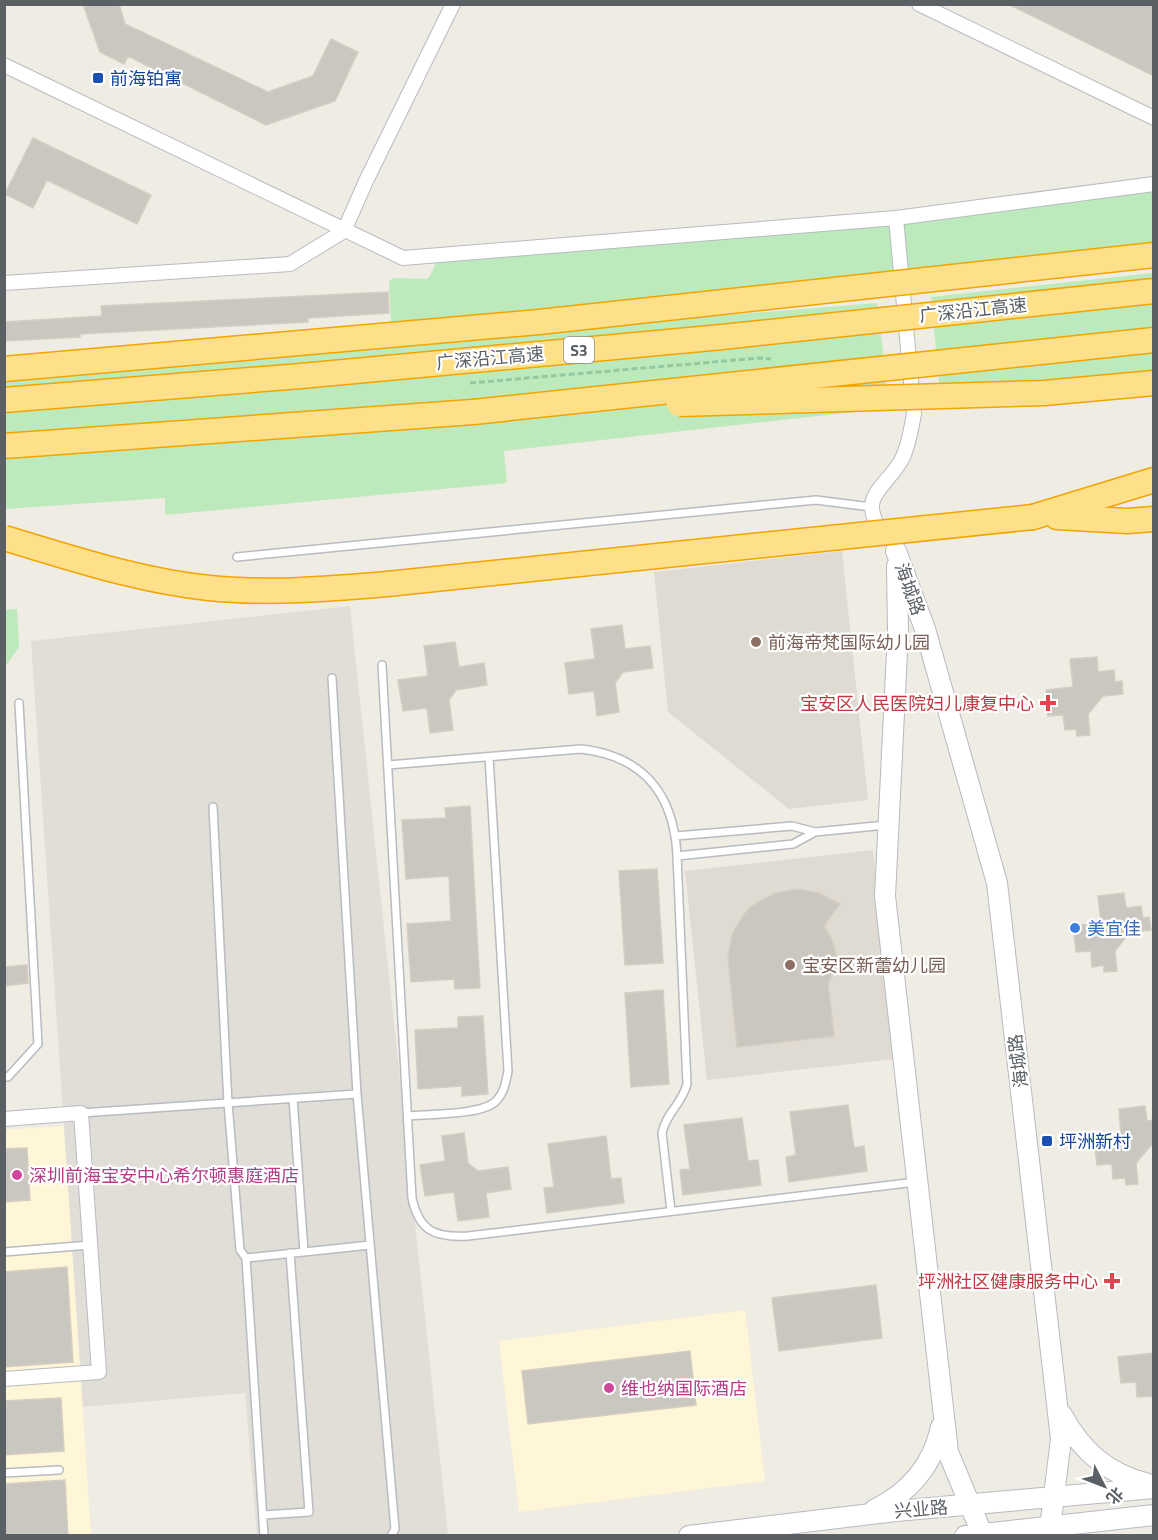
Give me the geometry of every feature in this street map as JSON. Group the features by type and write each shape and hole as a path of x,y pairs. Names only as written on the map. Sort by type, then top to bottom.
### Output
{"highway":[{"path":"4,369 538,322 1154,255"},
{"name":"广深沿江高速","path":"4,399 302,376 687,340 1154,291"},
{"path":"4,446 473,412 1154,340"},
{"path":"473,412 1044,393 1154,383"},
{"path":"1033,517 1154,480"},
{"path":"4,538 124,573 164,581 208,588 287,590 354,587 1033,517 1127,521 1154,519"}],"main road":[{"name":"海城路","path":"896,551 898,632 885,896 948,1452 970,1504 977,1535"},
{"name":"海城路","path":"896,551 925,629 997,883 1061,1439 1049,1531"},
{"path":"1056,1398 1069,1429 1090,1455 1118,1474 1154,1486"},
{"path":"856,1516 886,1504 912,1485 937,1444 943,1412"},
{"name":"兴业路","path":"689,1536 856,1516 1154,1486"},
{"path":"977,1535 1049,1531 1154,1516"},
{"path":"1111,1536 1154,1516"}],"street":[{"path":"4,283 290,264 344,231 366,181 453,4"},
{"path":"919,4 1154,118"},
{"path":"4,65 403,258 896,218 1154,184"},
{"path":"896,218 914,414 908,445 901,461 875,492 871,507 874,521 896,551"},
{"path":"4,1119 81,1113 99,1372 4,1379"}],"lane":[{"path":"237,557 816,500 871,507"},
{"path":"382,665 412,1198 421,1222 428,1230 451,1237 468,1236 917,1182"},
{"path":"332,678 357,1094 394,1529 391,1536"},
{"path":"4,1077 8,1077 38,1044 19,703"},
{"path":"388,765 581,749 601,751 621,758 635,766 653,783 666,804 676,836 687,1084 684,1095 663,1124 662,1133 671,1210"},
{"path":"408,1116 483,1110 496,1102 505,1088 508,1071 489,757"},
{"path":"213,807 228,1103 240,1250 246,1258 264,1536"},
{"path":"676,836 792,826 814,832 888,824"},
{"path":"677,856 793,844 814,832"},
{"path":"81,1113 357,1094"},
{"path":"293,1098 304,1252"},
{"path":"4,1252 90,1245"},
{"path":"246,1258 370,1245"},
{"path":"263,1515 309,1512 290,1253"},
{"path":"4,1473 59,1470"}],"shaded area":[{"name":"前海帝梵国际幼儿园","path":"842,551 868,800 789,809 668,712 654,572"},
{"path":"350,606 448,1535 257,1535 245,1393 83,1407 31,641"},
{"name":"宝安区新蕾幼儿园","path":"873,850 895,1059 707,1080 685,871"},
{"path":"64,1126 91,1535 5,1536 5,1130"},
{"path":"745,1310 765,1481 519,1512 499,1341"}],"green space":[{"path":"1153,190 1153,245 396,328 391,324 389,282 393,278 427,279 437,261"},
{"path":"1153,273 1153,380 941,402 931,297"},
{"path":"877,303 890,408 504,451 507,483 165,515 165,498 5,509 5,373"},
{"path":"17,609 19,647 5,667 5,610"}],"building":[{"path":"83,4 119,4 125,24 268,92 313,76 331,39 358,52 335,101 266,125 128,56 124,64 100,52"},
{"path":"1008,4 1154,4 1154,76"},
{"path":"33,138 151,195 137,224 47,180 33,208 5,194"},
{"path":"388,292 389,313 308,318 308,322 80,334 80,337 4,341 4,322 102,316 101,306"},
{"path":"622,625 625,649 650,646 653,668 623,672 615,683 619,712 597,716 594,691 569,694 565,663 595,659 591,629"},
{"path":"455,642 459,667 484,663 487,685 456,690 449,700 453,730 430,733 427,708 403,711 398,680 428,676 424,646"},
{"path":"1097,657 1098,672 1114,670 1115,682 1122,681 1123,694 1103,696 1088,714 1090,735 1077,736 1076,729 1065,730 1063,715 1048,716 1046,690 1073,687 1070,659"},
{"path":"470,806 480,988 455,989 454,979 411,982 407,924 451,921 449,876 406,879 402,820 446,818 445,808"},
{"path":"657,869 663,963 625,965 619,871"},
{"path":"796,889 819,893 840,904 824,926 833,942 837,959 836,967 828,983 834,1036 737,1047 728,958 732,935 744,914 752,906 773,894"},
{"path":"1124,893 1126,908 1141,906 1143,918 1149,917 1151,930 1130,932 1115,951 1117,971 1104,972 1104,965 1092,967 1091,951 1076,952 1073,926 1101,923 1098,896"},
{"path":"27,965 28,983 4,986 4,967"},
{"path":"663,990 669,1084 631,1087 625,993"},
{"path":"483,1016 488,1094 462,1096 462,1086 418,1089 415,1030 458,1028 458,1017"},
{"path":"848,1105 854,1148 864,1146 867,1171 789,1182 786,1157 796,1155 790,1112"},
{"path":"1145,1106 1147,1121 1154,1120 1154,1142 1136,1163 1138,1184 1126,1185 1125,1178 1113,1179 1112,1164 1097,1165 1094,1139 1121,1136 1119,1109"},
{"path":"742,1118 748,1161 758,1160 761,1185 683,1195 680,1170 690,1169 684,1125"},
{"path":"464,1133 468,1163 478,1171 508,1167 511,1189 486,1193 489,1217 458,1221 454,1192 425,1196 420,1165 445,1161 442,1136"},
{"path":"606,1136 611,1179 621,1178 624,1203 547,1213 544,1188 554,1187 548,1144"},
{"name":"深圳前海宝安中心希尔顿惠庭酒店","path":"27,1148 30,1200 4,1202 4,1149"},
{"path":"67,1267 73,1362 4,1367 4,1272"},
{"path":"876,1285 882,1338 779,1351 772,1298"},
{"path":"690,1351 696,1405 528,1424 522,1371"},
{"path":"1154,1353 1154,1396 1137,1397 1136,1382 1121,1383 1118,1357"},
{"path":"61,1398 64,1451 4,1455 4,1401"},
{"path":"65,1480 68,1536 4,1536 4,1484"}],"place":[{"name":"前海铂寓","path":"98,78"},
{"name":"前海帝梵国际幼儿园","path":"756,642"},
{"name":"宝安区人民医院妇儿康复中心","path":"1048,703"},
{"name":"美宜佳","path":"1075,928"},
{"name":"宝安区新蕾幼儿园","path":"790,965"},
{"name":"坪洲新村","path":"1047,1141"},
{"name":"深圳前海宝安中心希尔顿惠庭酒店","path":"17,1175"},
{"name":"坪洲社区健康服务中心","path":"1112,1281"},
{"name":"维也纳国际酒店","path":"609,1388"}]}
